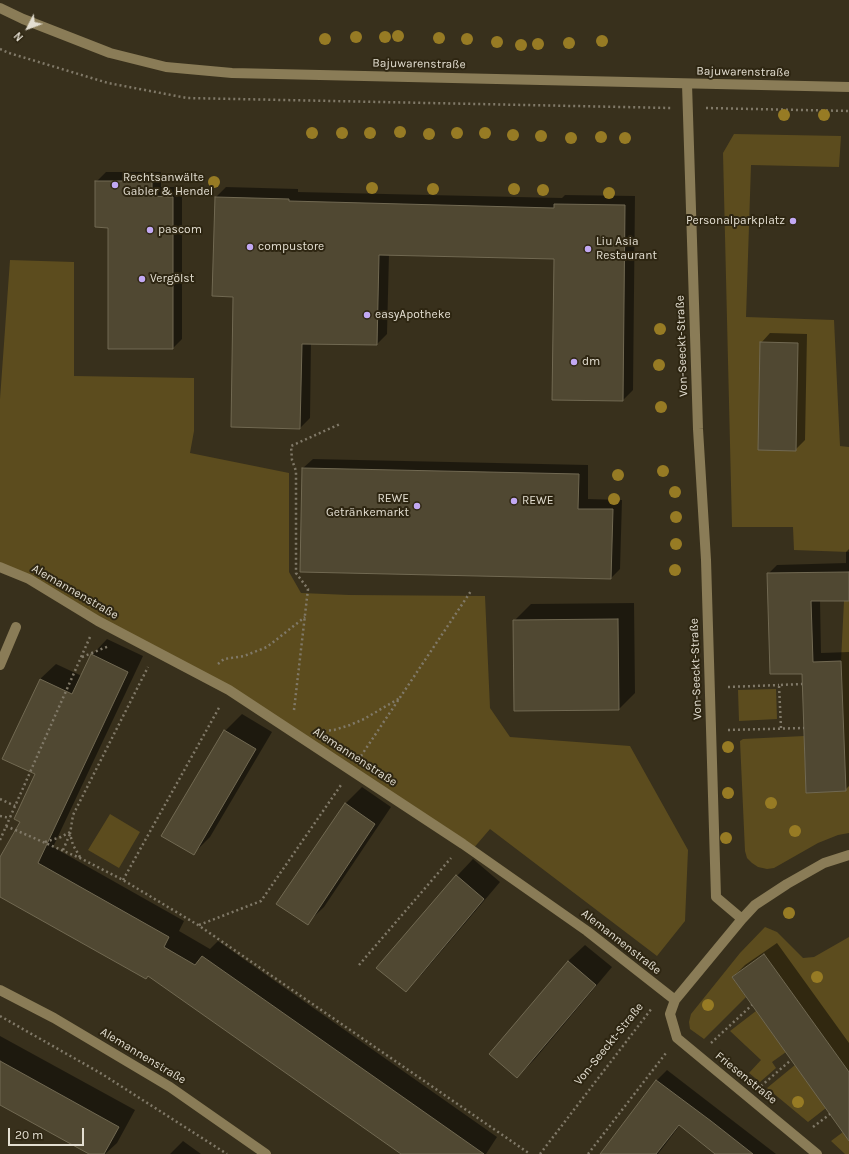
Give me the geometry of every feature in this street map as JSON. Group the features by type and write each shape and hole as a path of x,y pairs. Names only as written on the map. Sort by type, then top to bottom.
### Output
{"street":[{"name":"Bajuwarenstraße","path":"0,8 23,19 110,52 166,67 232,73 849,87"},
{"name":"Von-Seeckt-Straße","path":"687,84 698,429 706,560 716,897 742,919"},
{"name":"Alemannenstraße","path":"0,567 30,579 98,621 229,690 463,844 587,931 675,1000"},
{"path":"0,665 16,627"},
{"path":"677,1038 670,1014 675,1000 755,905 787,884 824,863 849,855"},
{"name":"Alemannenstraße","path":"0,990 54,1018 170,1086 266,1154"},
{"name":"Friesenstraße","path":"677,1038 817,1154"}],"path":[{"path":"688,108 849,111"},
{"path":"340,424 291,446 292,460 296,471 296,573 308,589 292,731 334,730 364,719 400,698"},
{"path":"198,925 261,901 352,770 471,591"},
{"path":"203,676 224,659 244,656 267,647 305,616"},
{"path":"0,840 98,621"},
{"path":"82,657 105,649 127,636"},
{"path":"63,850 70,833 73,815 156,652"},
{"path":"710,687 779,686 802,684"},
{"path":"779,686 781,728"},
{"path":"123,880 229,690"},
{"path":"711,731 804,728"},
{"path":"0,799 15,806"},
{"path":"0,816 10,818"},
{"path":"6,826 63,850 123,880 198,925 530,1154"},
{"path":"45,842 70,833"},
{"path":"70,833 73,845 80,858"},
{"path":"359,965 463,844"},
{"path":"698,1055 752,1005"},
{"name":"Von-Seeckt-Straße","path":"540,1154 652,1008 670,1014"},
{"path":"0,1016 102,1074 227,1154"},
{"path":"588,1154 677,1038"},
{"path":"748,1096 791,1060"}],"shaded area":[{"path":"734,134 841,136 839,167 751,165 746,317 834,320 840,446 849,447 849,552 794,550 793,527 732,527 723,153"},
{"path":"10,260 74,262 74,376 194,378 194,431 190,453 289,473 289,572 301,593 349,595 485,596 490,708 510,737 630,746 688,850 685,921 657,956 490,829 472,850 229,690 0,567 0,399"},
{"path":"844,601 849,601 849,833 838,835 818,843 774,868 767,869 758,867 747,858 745,851 740,741 743,739 804,736 806,793 845,791 841,661"},
{"path":"776,689 777,719 739,721 738,690"},
{"path":"110,814 140,832 119,868 88,850"},
{"path":"765,927 777,932 803,958 814,957 849,937 849,1072 764,954 732,977 746,997 704,1039 690,1029 689,1022 691,1014 740,953"},
{"path":"756,1011 786,1052 772,1062 776,1068 760,1082 749,1073 761,1060 730,1031"},
{"path":"795,1065 826,1108 808,1122 767,1088"},
{"path":"843,1132 849,1141 849,1154 845,1154 831,1141"}],"building":[{"path":"95,181 152,181 152,196 173,197 173,349 108,349 108,228 95,227"},
{"path":"215,197 289,199 289,201 554,208 554,204 625,205 623,401 552,400 554,259 379,255 377,345 302,344 300,429 231,427 233,297 212,296"},
{"path":"760,342 798,343 796,451 758,450"},
{"path":"302,468 579,474 578,509 613,509 611,579 300,572"},
{"path":"849,572 849,601 811,601 813,662 841,661 846,791 806,793 802,674 770,674 767,573"},
{"path":"618,619 619,710 514,711 513,620"},
{"path":"91,654 128,672 38,863 169,937 164,947 195,965 202,956 484,1154 401,1154 148,976 146,979 0,897 0,857 20,822 14,819 35,774 2,759 40,679 72,694"},
{"path":"224,730 256,749 194,855 161,836"},
{"path":"345,803 375,824 308,925 276,904"},
{"path":"456,875 484,899 406,992 376,968"},
{"path":"764,954 849,1072 849,1141 732,977"},
{"path":"568,961 596,985 517,1078 489,1054"},
{"path":"0,1061 119,1127 104,1154 89,1154 0,1105"},
{"path":"656,1080 753,1154 715,1154 679,1125 656,1154 600,1154"}],"place":[{"name":"Rechtsanwälte Gabler & Hendel","path":"115,185"},
{"name":"Personalparkplatz","path":"793,221"},
{"name":"pascom","path":"150,230"},
{"name":"compustore","path":"250,247"},
{"name":"Liu Asia Restaurant","path":"588,249"},
{"name":"Vergölst","path":"142,279"},
{"name":"easyApotheke","path":"367,315"},
{"name":"dm","path":"574,362"},
{"name":"REWE","path":"514,501"},
{"name":"REWE Getränkemarkt","path":"417,506"}]}
